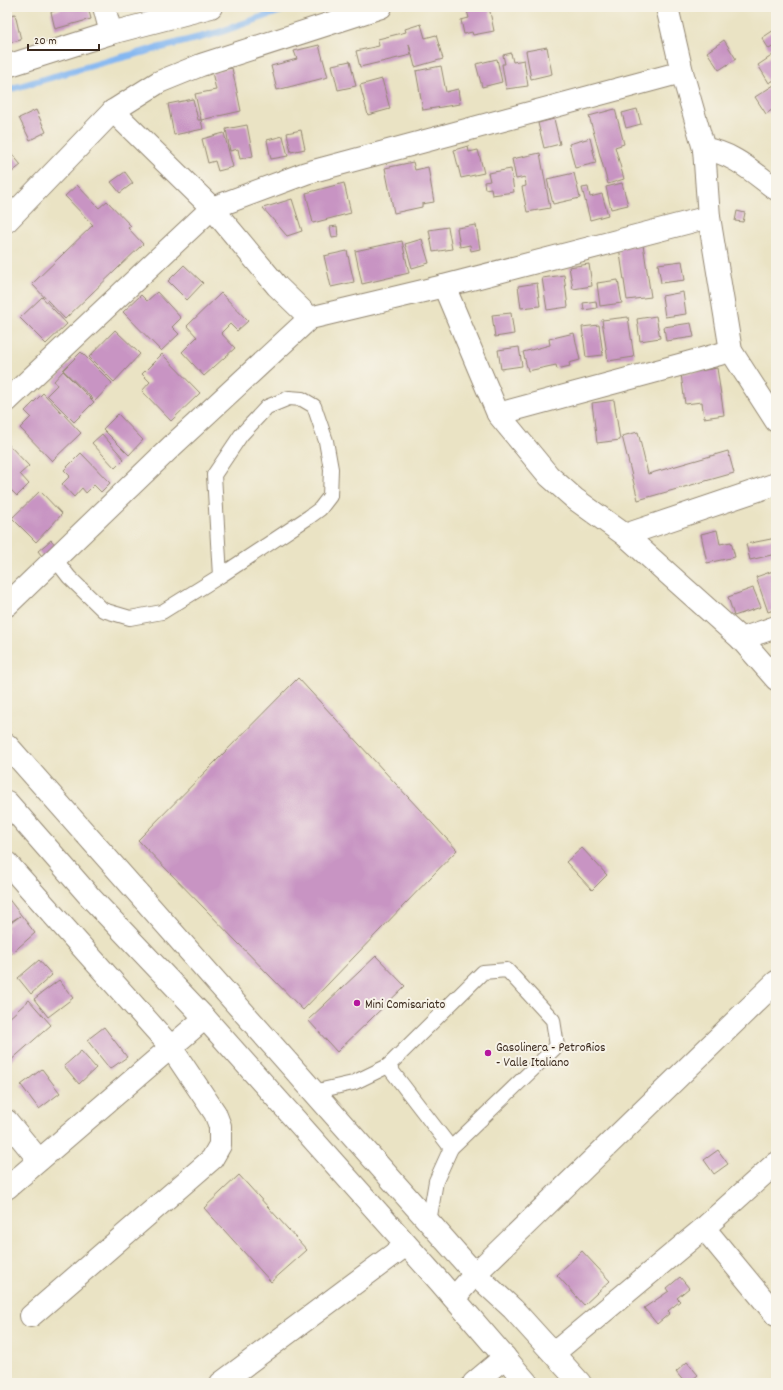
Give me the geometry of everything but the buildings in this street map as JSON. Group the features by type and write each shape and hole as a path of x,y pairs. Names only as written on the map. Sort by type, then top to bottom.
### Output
{"street":[{"path":"104,7 111,33"},
{"path":"7,66 111,33 211,7"},
{"path":"7,221 113,111 159,82 201,65 381,7"},
{"path":"667,7 682,72 704,149 709,217 731,351 776,421"},
{"path":"7,401 212,208 306,173 682,72"},
{"path":"113,111 212,208 277,286 310,318"},
{"path":"704,149 714,150 731,158 776,189"},
{"path":"7,605 194,425 310,318 444,286 709,217"},
{"path":"444,286 498,414 549,476 575,499 625,535 741,639 776,679"},
{"path":"498,414 731,351"},
{"path":"625,535 776,484"},
{"path":"741,639 776,627"},
{"path":"7,745 475,1274 513,1309 580,1383"},
{"path":"7,802 90,898 205,1018 454,1298 527,1383"},
{"path":"7,863 170,1046 215,1113 220,1126 220,1145 212,1159 31,1316"},
{"path":"454,1298 475,1274 776,982"},
{"path":"7,1188 170,1046 205,1018"},
{"path":"7,1121 39,1160"},
{"path":"554,1353 704,1228 776,1162"},
{"path":"704,1228 776,1315"},
{"path":"221,1383 406,1245"},
{"path":"474,1383 505,1357"}],"lane":[{"path":"55,559 69,577 103,610 130,618 162,612 220,576 309,517 320,509 330,496 331,469 326,441 314,406 302,399 289,398 267,407 241,435 214,475 220,576"},
{"path":"313,1092 354,1083 388,1066 483,972 507,970 553,1020 556,1046 451,1148 436,1181 429,1222"},
{"path":"388,1066 451,1148"}],"waterway":[{"path":"7,90 108,61 217,33 291,7"}],"place":[{"name":"Mini Comisariato","path":"357,1003"},
{"name":"Gasolinera - PetroRios - Valle Italiano","path":"488,1053"}]}
